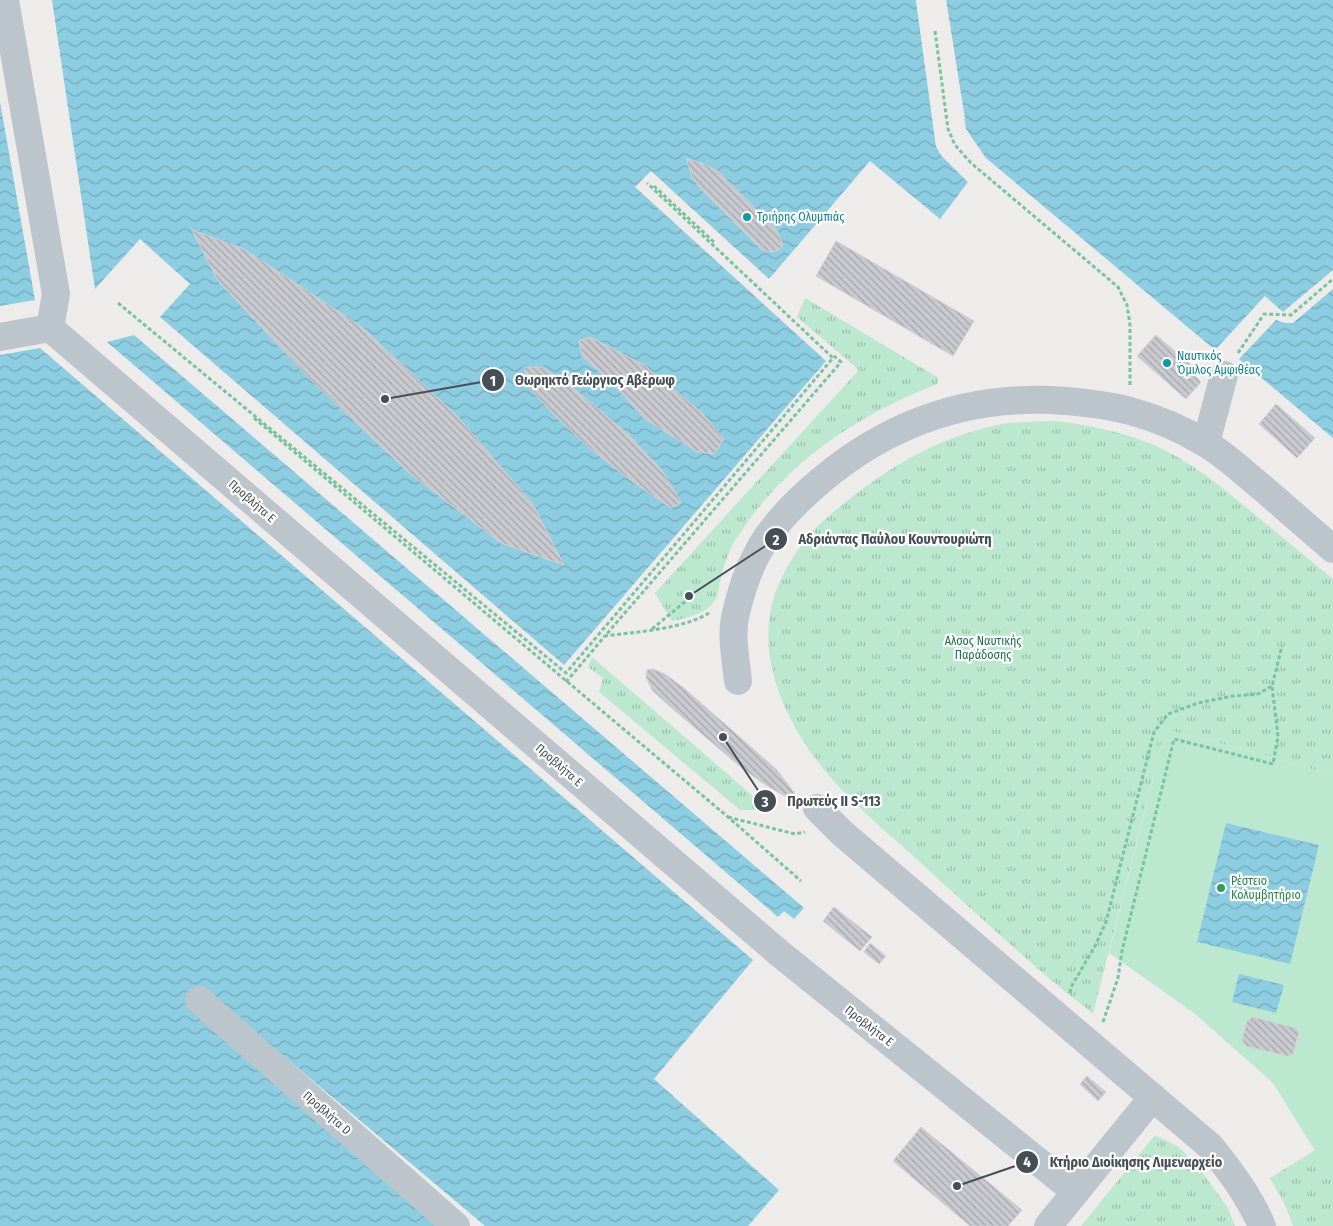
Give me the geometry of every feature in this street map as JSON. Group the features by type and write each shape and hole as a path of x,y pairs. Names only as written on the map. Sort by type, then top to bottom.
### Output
{"street":[{"path":"0,337 50,328 56,294 5,0"},
{"name":"Προβλήτα E","path":"50,328 779,954 1076,1192"},
{"path":"1206,443 1224,375"},
{"path":"738,681 734,646 735,619 746,576 758,550 779,522 802,498 851,457 882,437 919,420 959,408 992,401 1044,399 1129,410 1165,423 1206,443 1241,470 1333,549"},
{"path":"814,820 842,833 1210,1147 1235,1177 1256,1212 1262,1226"},
{"name":"Προβλήτα D","path":"199,1000 456,1226"},
{"path":"1048,1226 1153,1097"}],"path":[{"path":"935,30 948,129 955,145 971,162 1118,287 1127,305 1130,325 1129,410"},
{"path":"648,183 833,358 566,673 118,303 728,817 801,881"},
{"path":"566,682 841,362 654,186"},
{"path":"1224,375 1264,314 1291,315 1333,279"},
{"path":"651,630 687,600"},
{"path":"605,636 651,630 697,620 711,611"},
{"path":"1102,1026 1118,978 1122,951 1174,739 1273,764 1278,736 1272,686 1282,646"},
{"path":"1069,997 1071,987 1095,946 1106,922 1154,732 1168,714 1198,703 1233,696 1258,694 1272,686"},
{"path":"728,817 795,834 814,820"}],"green space":[{"path":"805,298 937,377 937,384 878,411 825,444 801,464 757,510 738,536 727,558 717,596 711,605 696,615 672,621 655,593 859,370 797,317"},
{"name":"Αλσος Ναυτικής Παράδοσης","path":"1055,421 1080,424 1119,433 1169,452 1194,467 1218,485 1333,579 1333,775 1165,729 1093,1014 998,934 864,812 831,778 805,744 784,706 776,685 768,643 769,622 776,591 790,562 820,524 869,484 929,448 973,431 1019,422"},
{"path":"592,657 767,808 740,810 599,692 603,678 588,667"},
{"name":"Ρέστειο Κολυμβητήριο","path":"1165,729 1333,775 1333,1180 1273,1083 1194,1013 1109,953"},
{"path":"1155,1135 1177,1146 1196,1164 1228,1208 1235,1226 1081,1226"},
{"path":"1315,1150 1333,1180 1333,1226 1293,1226 1286,1207 1270,1178"}],"water":[{"path":"52,0 916,0 936,146 941,155 968,182 940,219 870,161 769,279 651,171 635,187 826,361 564,665 160,317 190,284 140,239 95,289"},
{"path":"946,0 1333,0 1333,270 1283,312 1265,296 1215,350 986,158 966,129"},
{"path":"0,102 35,300 0,306"},
{"path":"1333,289 1333,438 1239,359 1276,320 1293,323"},
{"path":"134,335 804,908 794,919 784,911 778,917 107,342"},
{"path":"40,348 753,960 654,1079 779,1190 748,1226 485,1226 203,988 441,1226 0,1226 0,355"},
{"path":"1226,823 1319,845 1290,964 1197,942"},
{"path":"1239,974 1284,985 1276,1013 1232,1002"}],"pier":[{"path":"916,0 919,0 939,145 943,153 969,180 968,182 941,155 936,146"},
{"path":"943,0 946,0 965,119 962,119"}],"building":[{"name":"Τριήρης Ολυμπιάς","path":"686,158 719,172 777,230 783,245 779,250 772,252 762,250 702,190 692,177"},
{"path":"192,230 244,249 362,327 457,416 532,503 564,565 501,543 408,472 314,383 218,281"},
{"path":"836,241 974,321 953,356 816,276"},
{"name":"Ναυτικός Όμιλος Αμφιθέας","path":"1156,335 1197,370 1193,374 1201,382 1186,399 1137,356"},
{"path":"590,337 644,365 702,413 724,439 714,454 696,451 645,419 613,384 582,356 579,341"},
{"path":"524,367 543,367 577,391 628,434 662,470 681,502 671,508 633,482 592,450 557,418 529,387"},
{"name":"Ναυτικός Όμιλος Αμφιθέας","path":"1276,404 1315,438 1297,458 1259,424"},
{"path":"653,669 665,674 685,689 777,770 803,804 801,806 761,782 667,704 652,690 646,677 647,670"},
{"path":"834,907 872,937 860,951 823,921"},
{"path":"870,943 886,956 879,964 864,952"},
{"path":"1253,1017 1295,1028 1299,1032 1293,1054 1287,1056 1246,1046 1242,1040 1247,1021"},
{"path":"1087,1076 1106,1092 1098,1101 1080,1084"},
{"path":"921,1127 1022,1210 1008,1226 970,1226 893,1161"}],"place":[{"name":"Τριήρης Ολυμπιάς","path":"747,217"},
{"name":"Ναυτικός Όμιλος Αμφιθέας","path":"1167,363"},
{"name":"Θωρηκτό Γεώργιος Αβέρωφ","path":"385,399"},
{"name":"Αδριάντας Παύλου Κουντουριώτη","path":"689,596"},
{"name":"Πρωτεύς ΙΙ S-113","path":"723,737"},
{"name":"Ρέστειο Κολυμβητήριο","path":"1221,888"},
{"name":"Κτήριο Διοίκησης Λιμεναρχείο","path":"957,1186"}]}
